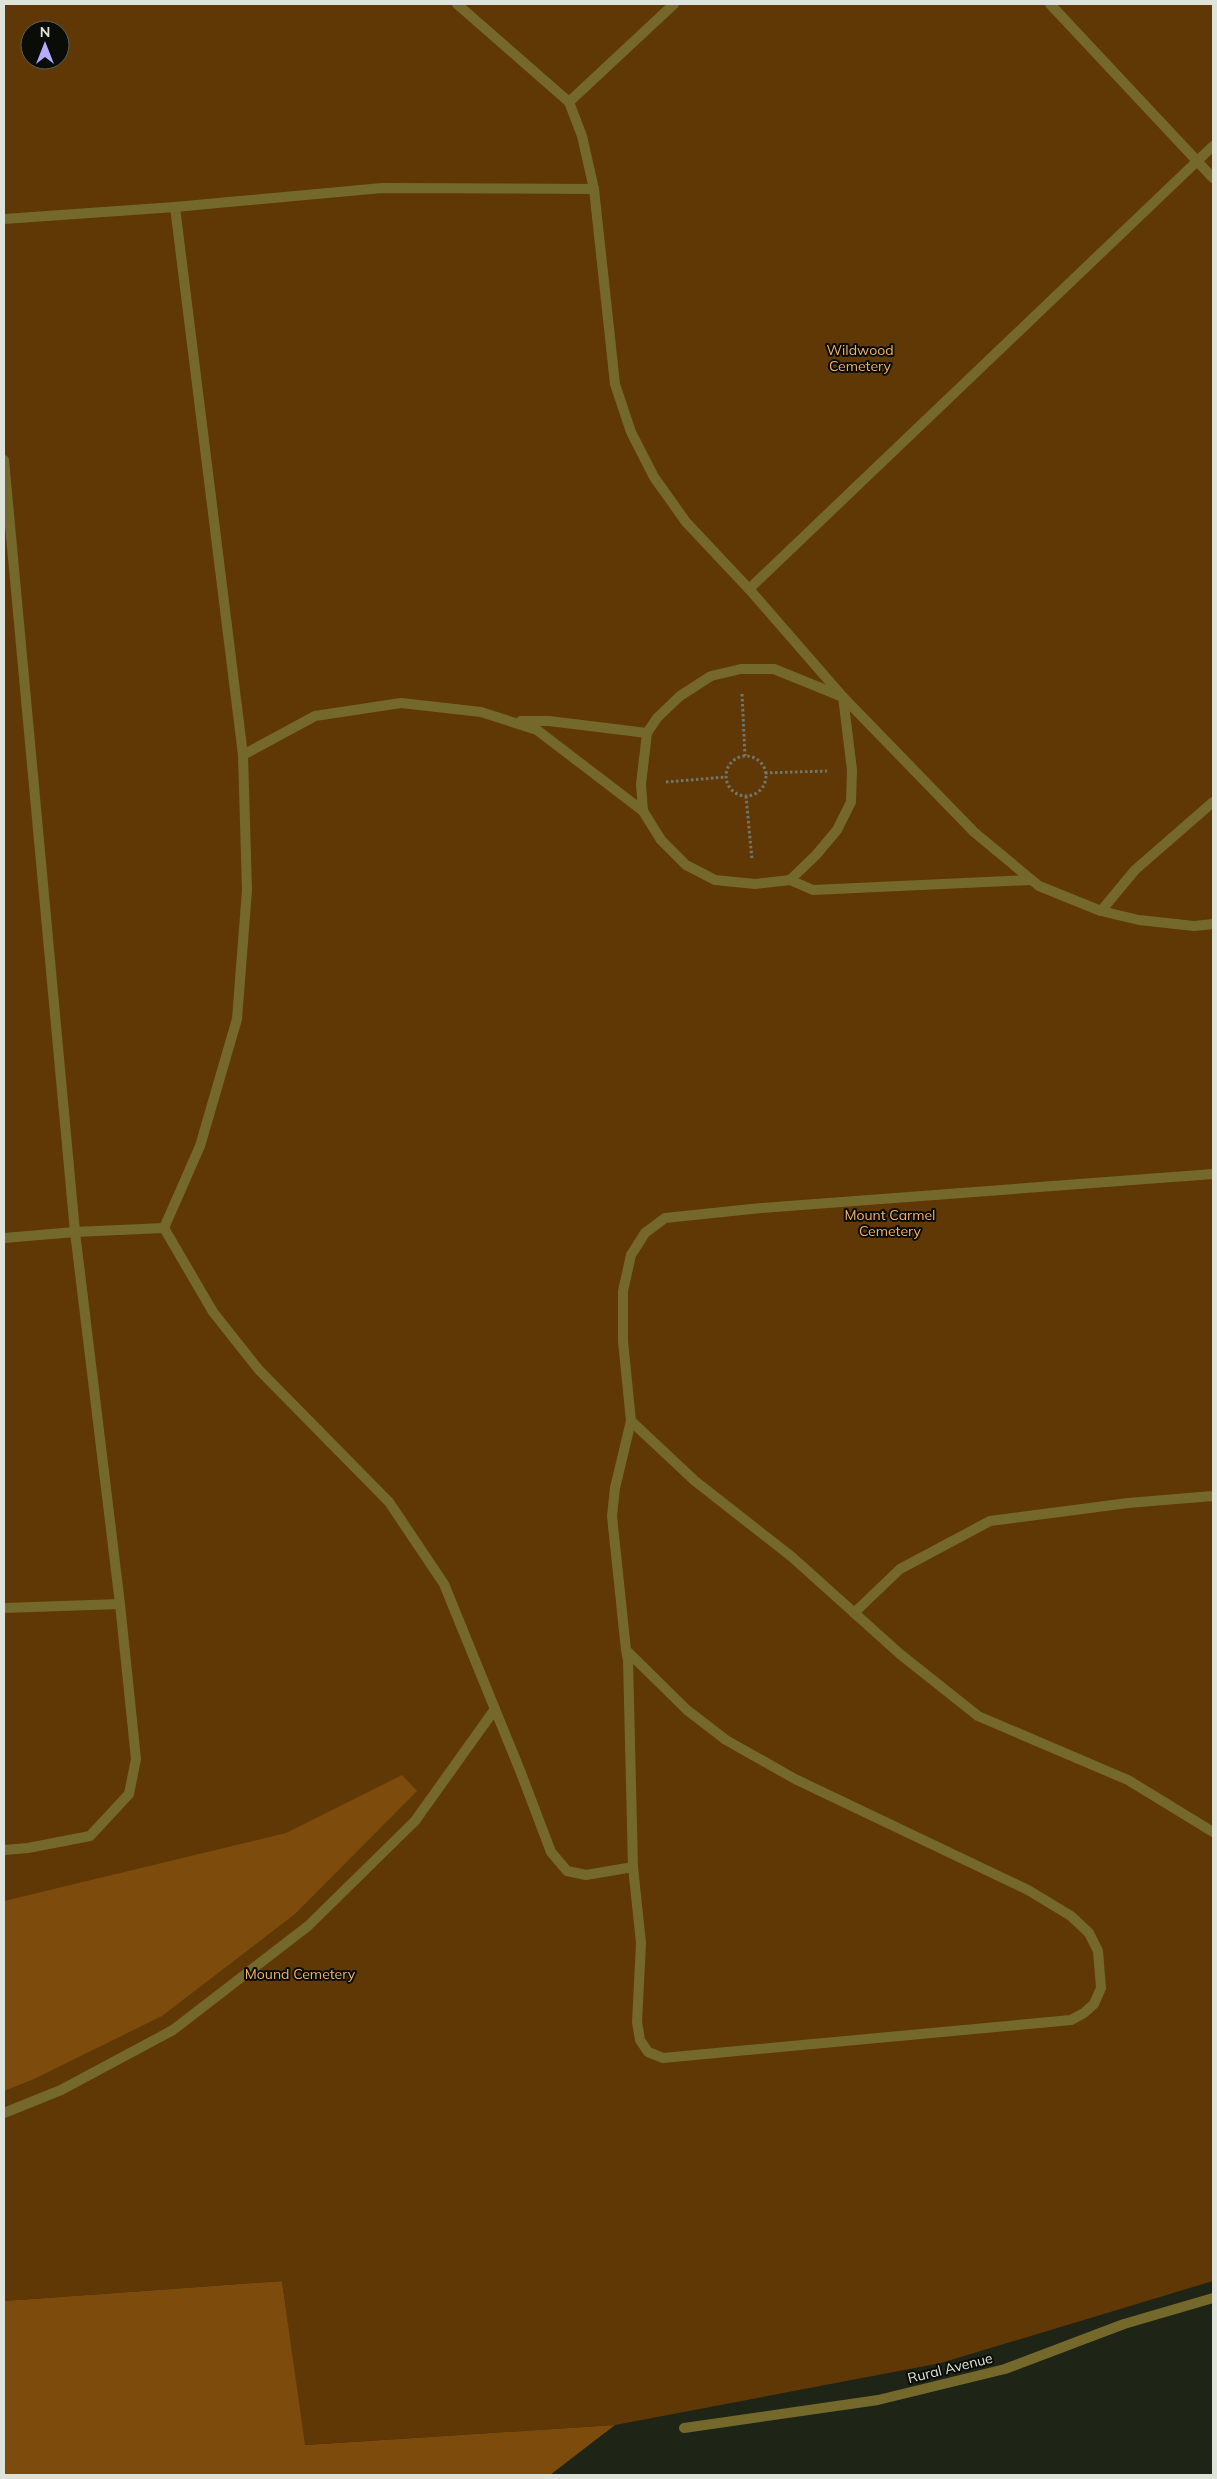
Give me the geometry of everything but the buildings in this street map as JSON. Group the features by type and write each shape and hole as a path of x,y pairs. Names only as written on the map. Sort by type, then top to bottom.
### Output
{"lane":[{"path":"457,4 569,102 582,136 594,189 615,384 631,432 654,477 686,522 749,589 843,697 974,832 1031,880 1039,886 1101,911 1139,920 1194,926 1213,924"},
{"path":"569,102 674,4"},
{"path":"1050,4 1213,178"},
{"path":"749,589 1213,146"},
{"path":"4,219 175,207 382,188 594,189"},
{"path":"164,1228 200,1146 237,1019 247,890 244,755 175,207"},
{"path":"4,460 75,1232 120,1604 136,1759 129,1794 90,1836 28,1848 4,1850"},
{"path":"643,811 641,784 647,733 657,718 680,696 711,676 741,669 774,669 843,697"},
{"path":"790,880 816,855 837,830 851,802 852,770 843,697"},
{"path":"244,755 315,716 401,703 481,712 537,730 643,811 661,840 686,865 715,880 755,884 790,880 813,890 1031,880"},
{"path":"507,720 549,722 647,733"},
{"path":"1101,911 1135,870 1213,802"},
{"path":"626,1650 687,1710 726,1740 795,1779 1028,1890 1071,1916 1089,1933 1098,1951 1101,1988 1094,2004 1084,2013 1071,2020 663,2058 648,2052 640,2040 637,2022 641,1943 633,1867 626,1650 612,1516 615,1488 631,1421 623,1341 623,1291 631,1255 645,1234 665,1218 761,1208 1213,1174"},
{"path":"4,1238 75,1232 164,1228"},
{"path":"164,1228 213,1312 259,1370 389,1502 444,1584 495,1708 550,1852 567,1871 586,1875 633,1867"},
{"path":"631,1421 695,1481 792,1557 900,1654 978,1716 1128,1780 1213,1832"},
{"path":"854,1613 900,1569 990,1521 1128,1503 1213,1496"},
{"path":"4,1608 120,1604"},
{"path":"4,2113 61,2090 173,2030 308,1926 415,1821 495,1708"},
{"name":"Rural Avenue","path":"684,2428 878,2400 996,2371 1124,2324 1213,2298"}],"path":[{"path":"741,669 745,756"},
{"path":"745,756 751,756 761,763 766,773 766,780 758,792 746,796 740,795 730,788 726,777 729,765 738,757 745,756"},
{"path":"766,773 852,770"},
{"path":"641,784 726,777"},
{"path":"746,796 755,884"}],"green space":[{"path":"4,4 1213,4 1213,2281 941,2363 615,2425 304,2445 282,2281 4,2301"}],"shaded area":[{"path":"402,1775 417,1791 295,1914 162,2016 34,2079 4,2091 4,1901 286,1833"},
{"path":"282,2281 305,2445 615,2425 550,2475 4,2475 4,2301"}],"park label":[{"name":"Wildwood Cemetery","path":"860,358"},
{"name":"Mount Carmel Cemetery","path":"890,1224"},
{"name":"Mound Cemetery","path":"300,1974"}]}
